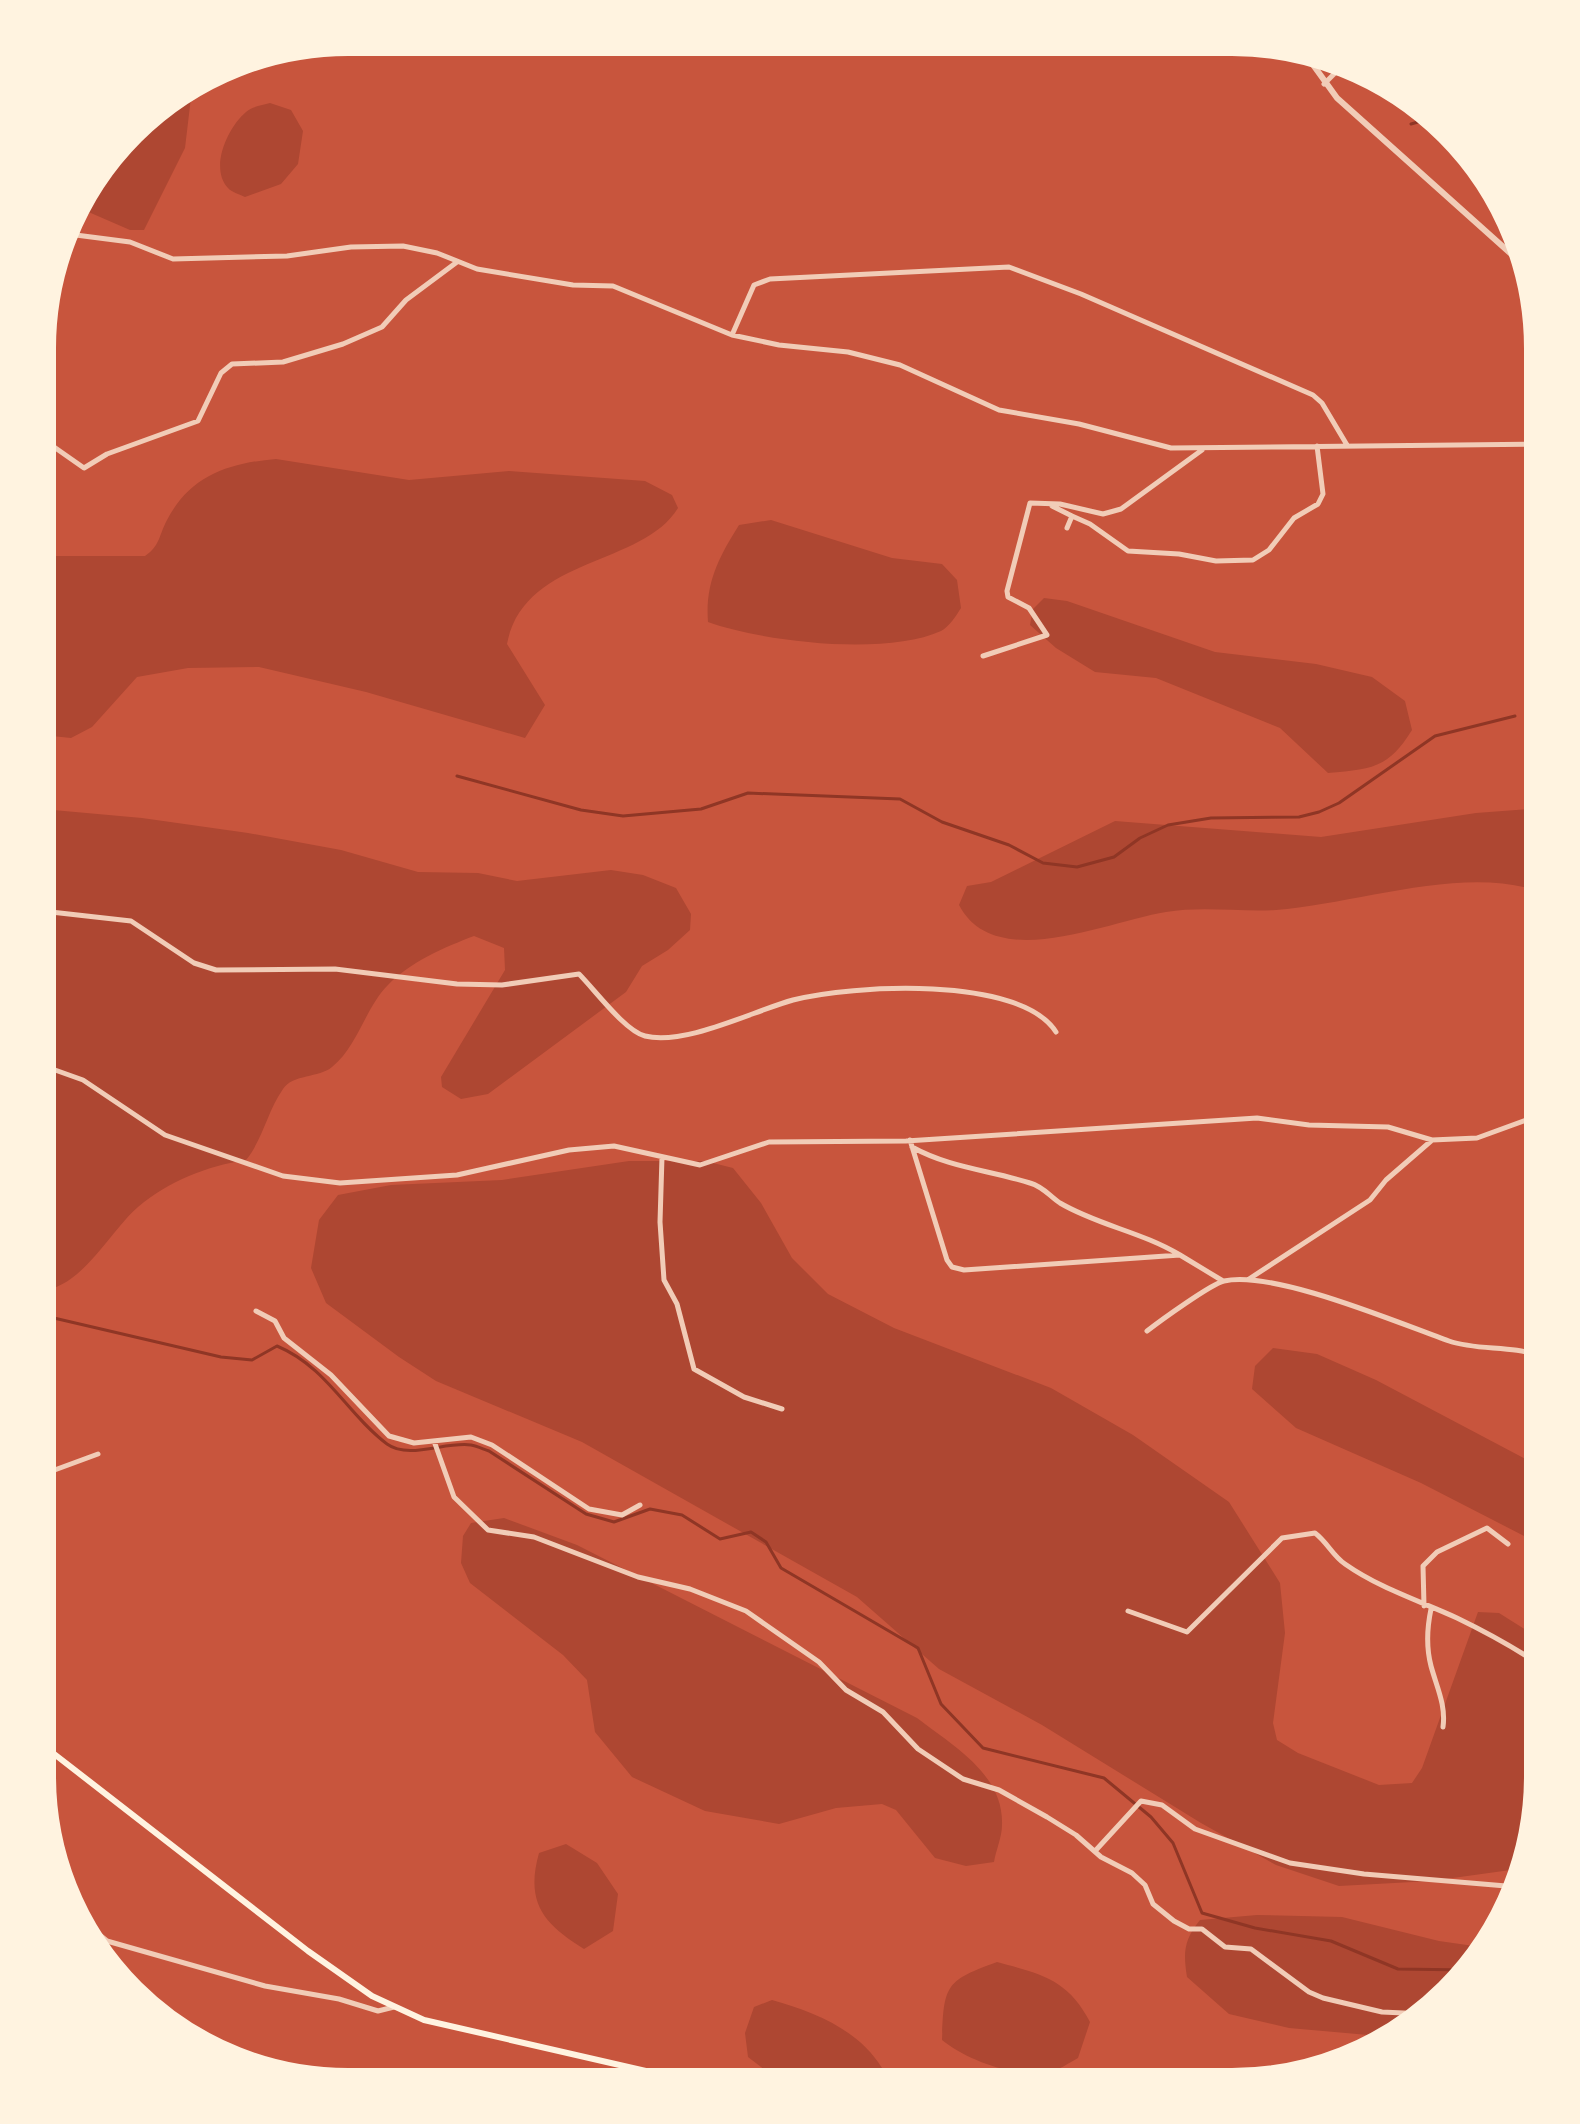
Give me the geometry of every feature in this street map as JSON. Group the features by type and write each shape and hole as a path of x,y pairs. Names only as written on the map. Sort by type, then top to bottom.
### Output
{"main road":[{"path":"54,1754 308,1951 394,2007 424,2020 641,2070"}],"street":[{"path":"1312,65 1324,85 1509,252"},
{"path":"1324,85 1335,73"},
{"path":"76,235 130,242 173,259 287,256 351,247 403,246 437,253 457,262 573,285 613,286 732,335 779,345 848,352 900,365 999,410 1079,424 1171,448 1526,444"},
{"path":"54,447 84,468 107,454 198,421 221,373 232,364 283,362 343,344 382,327 406,300 457,262"},
{"path":"732,335 754,285 770,279 1009,267 1081,294 1313,395 1322,403 1347,445"},
{"path":"1048,504 1090,524 1128,551 1179,554 1216,561 1253,560 1269,550 1294,518 1318,504 1323,494 1317,446"},
{"path":"983,656 1047,635 1029,608 1008,597 1007,591 1030,503 1103,514 1121,509 1166,475 1195,459 1203,449"},
{"path":"1067,528 1072,516"},
{"path":"54,912 131,921 194,963 216,970 335,969 457,984 502,985 579,974 634,1032 647,1037 692,1033 821,994 884,987 998,998 1027,1006 1049,1020 1056,1032"},
{"path":"54,1070 83,1080 165,1135 283,1176 340,1183 457,1175 569,1150 614,1146 700,1165 769,1142 911,1144 1257,1118 1309,1125 1388,1127 1432,1140 1477,1138 1526,1120"},
{"path":"1249,1279 1370,1200 1386,1180 1432,1140"},
{"path":"911,1144 947,1260 952,1267 964,1270 1180,1255"},
{"path":"911,1144 936,1160 1046,1189 1060,1203 1161,1243 1223,1281"},
{"path":"662,1157 660,1222 664,1280 677,1304 694,1369 744,1397 782,1409"},
{"path":"1147,1331 1223,1281 1249,1279 1368,1310 1453,1343 1526,1351"},
{"path":"256,1311 275,1321 284,1338 331,1375 389,1436 399,1442 471,1437 492,1445 589,1509 622,1515 640,1505"},
{"path":"434,1441 454,1497 488,1530 534,1537 638,1577 690,1589 746,1611 819,1662 846,1690 883,1712 918,1749 963,1779 999,1790 1096,1850 1101,1857 1132,1873 1145,1885 1153,1904 1174,1921 1189,1929 1202,1929 1225,1947 1251,1949 1309,1992 1382,2012 1405,2013"},
{"path":"54,1470 98,1454"},
{"path":"1443,1727 1445,1711 1430,1662 1423,1566 1437,1552 1487,1528 1508,1544"},
{"path":"1128,1611 1187,1632 1282,1538 1315,1533 1328,1543 1342,1563 1428,1608 1490,1635 1526,1656"},
{"path":"1096,1850 1141,1801 1162,1805 1195,1829 1290,1863 1364,1874 1505,1886"},
{"path":"103,1938 265,1986 378,2011 394,2007"}],"shaded area":[{"path":"191,100 185,148 144,230 130,230 87,212 127,154 154,127"},
{"path":"270,103 291,110 303,131 298,164 281,184 245,197 229,189 223,180 220,170 223,148 233,127 246,112"},
{"path":"276,459 409,480 509,471 645,481 672,495 678,508 661,527 638,542 559,578 536,594 518,615 507,644 545,705 525,738 366,692 259,667 188,668 137,677 92,727 71,738 54,736 54,556 145,556 156,544 167,520 187,492 212,474"},
{"path":"771,520 892,558 942,564 957,580 961,608 941,631 889,643 792,640 708,622 711,583 725,548 739,525"},
{"path":"1044,598 1067,601 1215,652 1316,664 1372,677 1405,701 1412,730 1395,753 1377,765 1328,773 1280,728 1156,678 1095,672 1056,648 1030,625 1033,609"},
{"path":"1526,809 1526,888 1479,882 1445,884 1276,910 1193,909 1142,917 1054,938 1025,940 998,936 976,925 959,905 967,886 991,882 1115,821 1321,837 1476,813"},
{"path":"54,810 142,818 248,833 341,850 418,872 478,873 517,881 611,870 643,875 676,888 691,914 690,930 668,950 642,966 626,992 488,1094 461,1099 442,1087 441,1077 505,970 504,948 474,936 407,969 380,994 348,1049 332,1067 287,1084 246,1160 203,1171 162,1190 128,1217 82,1270 55,1287"},
{"path":"629,1161 705,1161 733,1168 761,1203 792,1258 828,1294 894,1328 1051,1388 1133,1435 1229,1502 1280,1583 1285,1633 1273,1723 1277,1740 1298,1753 1379,1785 1412,1783 1422,1768 1478,1612 1499,1613 1526,1630 1525,1795 1520,1833 1510,1870 1431,1881 1339,1886 1276,1865 1201,1823 1042,1725 939,1669 857,1597 582,1442 436,1381 326,1303 311,1268 319,1220 338,1195 391,1185 502,1180"},
{"path":"1273,1348 1317,1354 1376,1380 1526,1459 1526,1537 1421,1483 1296,1428 1252,1389 1255,1366"},
{"path":"504,1518 577,1545 917,1718 973,1762 994,1791 1002,1825 994,1862 966,1866 935,1858 896,1810 882,1804 836,1808 779,1824 705,1811 632,1777 595,1732 587,1680 563,1655 470,1583 461,1563 463,1536 471,1523"},
{"path":"566,1844 597,1863 618,1894 613,1931 584,1949 548,1921 541,1910 534,1886 539,1853"},
{"path":"1257,1915 1342,1917 1439,1941 1471,1946 1426,1997 1371,2035 1289,2028 1229,2014 1187,1977 1186,1947 1200,1920"},
{"path":"997,1962 1027,1970 1063,1987 1090,2022 1078,2058 1054,2070 1007,2070 965,2055 942,2040 947,1996 957,1981"},
{"path":"772,2000 834,2024 861,2043 881,2070 765,2070 748,2057 745,2033 754,2007"}],"waterway":[{"path":"1411,124 1419,122"},
{"path":"457,776 581,810 623,816 701,809 748,793 900,799 942,822 1009,845 1043,863 1077,867 1114,857 1140,838 1168,825 1211,818 1299,817 1319,812 1339,803 1435,736 1515,716"},
{"path":"54,1318 221,1357 252,1360 277,1346 310,1366 373,1432 396,1448 417,1450 461,1444 478,1447 586,1514 614,1522 650,1509 682,1515 720,1539 751,1532 766,1542 781,1568 918,1648 941,1704 983,1748 1104,1778 1151,1817 1173,1843 1202,1913 1255,1928 1331,1941 1398,1969 1453,1970"}]}
